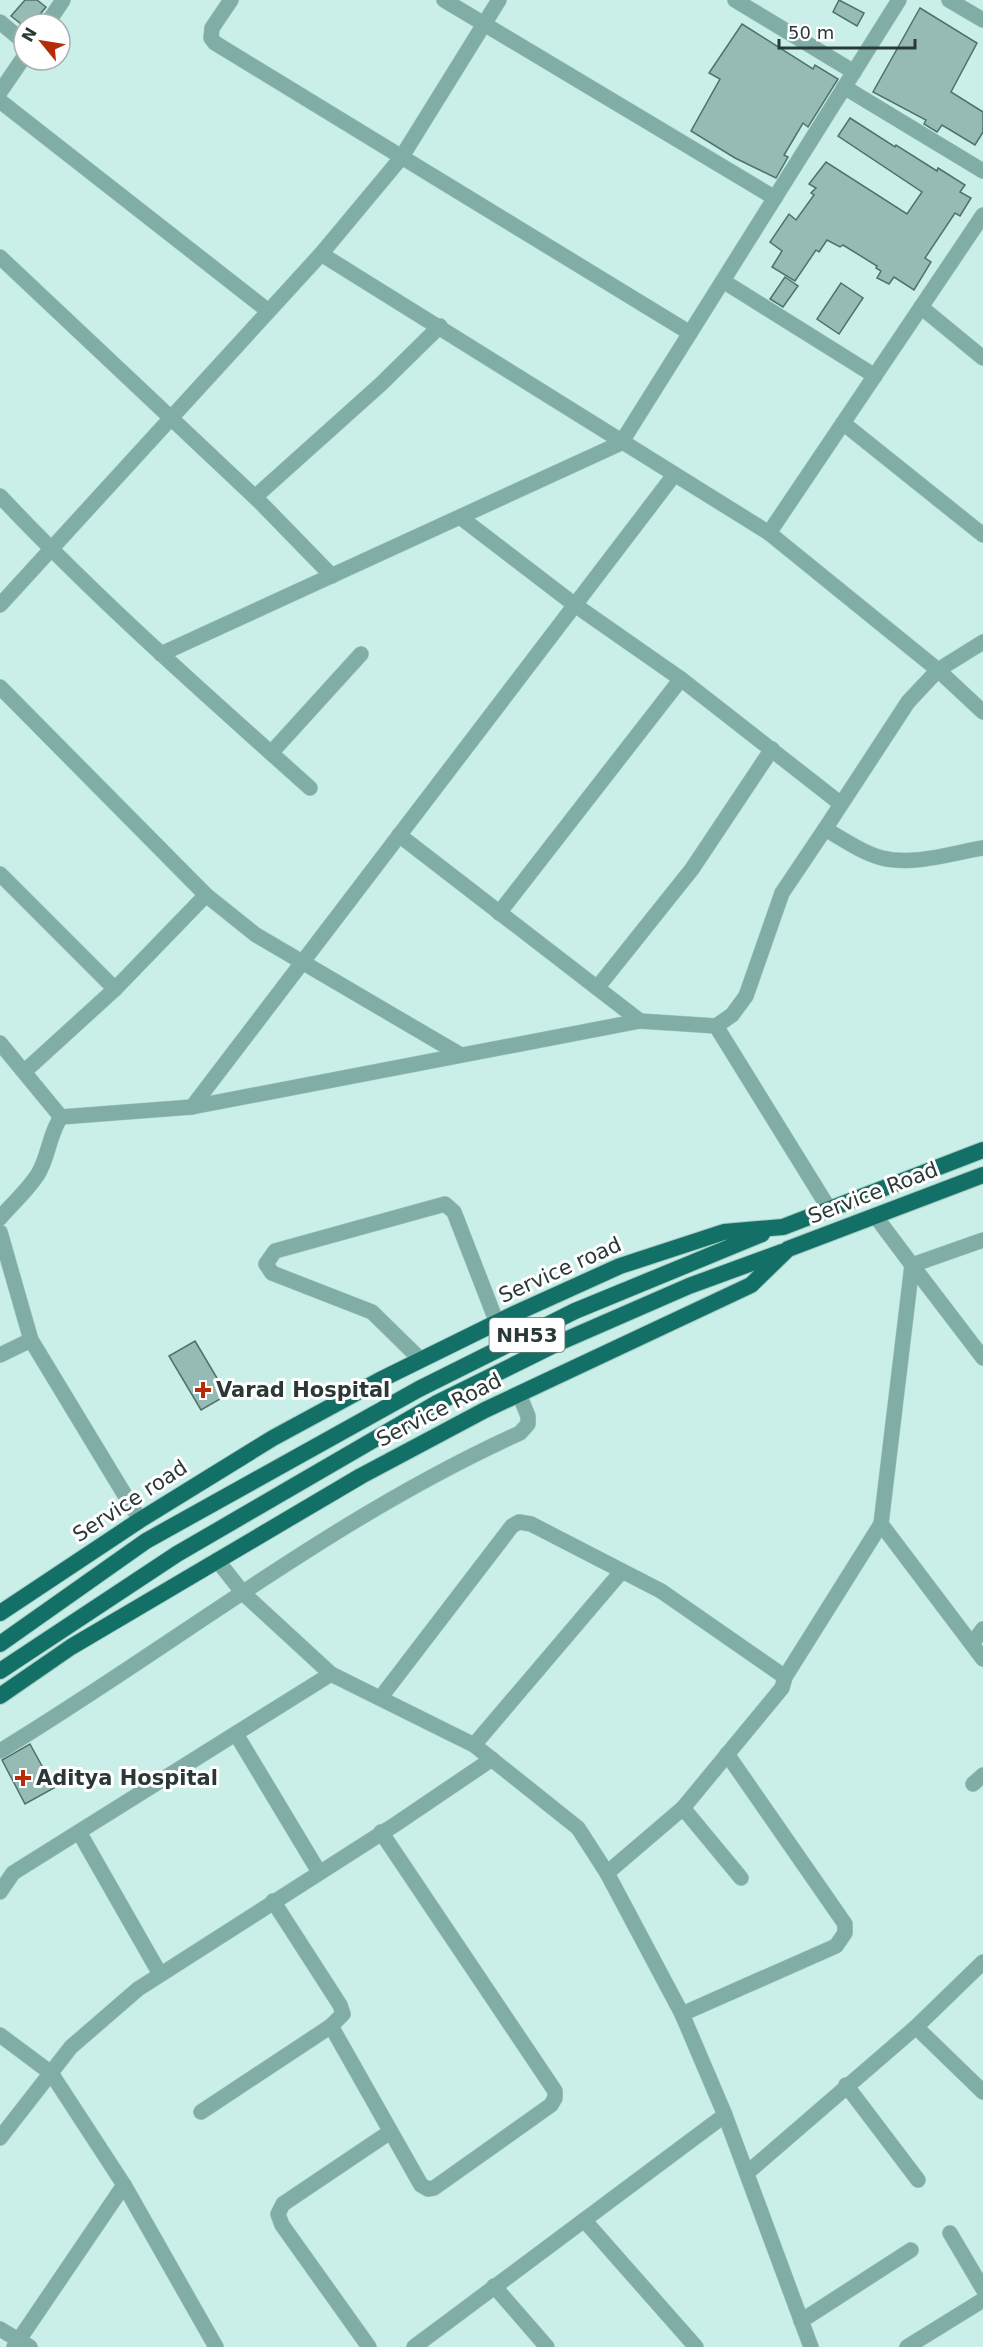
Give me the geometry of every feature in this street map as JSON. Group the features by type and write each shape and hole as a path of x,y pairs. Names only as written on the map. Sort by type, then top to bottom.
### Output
{"highway":[{"name":"Service road","path":"0,1613 140,1520 273,1438 497,1323 620,1266 723,1232 783,1227 983,1150"},
{"name":"Service Road","path":"0,1696 71,1647 361,1476 519,1394 751,1285 788,1249 983,1175"},
{"name":"NH53","path":"0,1644 146,1541 409,1394 575,1311 783,1227"},
{"name":"NH53","path":"0,1671 177,1554 437,1403 556,1344 689,1286 788,1249"}],"street":[{"path":"231,0 212,28 211,38 215,44 690,333"},
{"path":"444,0 775,198"},
{"path":"0,605 173,418 267,310 321,254 401,158 500,0"},
{"path":"735,0 854,72"},
{"path":"160,654 621,443 899,0"},
{"path":"949,0 983,20"},
{"path":"0,22 12,32"},
{"path":"0,92 14,72"},
{"path":"844,87 983,171"},
{"path":"0,101 267,310"},
{"path":"769,533 983,215"},
{"path":"321,254 441,326 621,443 769,533 938,670 983,712"},
{"path":"0,257 173,418 332,576"},
{"path":"723,281 875,376"},
{"path":"921,307 983,358"},
{"path":"255,497 381,384 441,326"},
{"path":"843,423 983,535"},
{"path":"192,1107 674,475"},
{"path":"0,496 51,550 160,654 310,788"},
{"path":"460,517 575,605 681,679 841,804"},
{"path":"61,1117 192,1107 640,1021 716,1026 732,1015 746,996 782,893 908,702 938,670 983,642"},
{"path":"271,753 361,654"},
{"path":"500,912 681,679"},
{"path":"0,687 206,895 256,935 459,1054"},
{"path":"597,988 692,869 772,749"},
{"path":"825,828 880,858 900,861 983,848"},
{"path":"399,835 640,1021"},
{"path":"0,874 115,989"},
{"path":"25,1071 115,989 206,895"},
{"path":"716,1026 828,1208"},
{"path":"0,1043 61,1117"},
{"path":"0,1218 37,1175 48,1152 54,1128 61,1117"},
{"path":"421,1360 372,1312 272,1273 266,1264 269,1256 275,1251 445,1204 454,1212 497,1323"},
{"path":"876,1217 983,1358"},
{"path":"0,1232 31,1340 140,1520"},
{"path":"912,1265 983,1240"},
{"path":"607,1873 683,1808 782,1688 785,1677 881,1524 912,1265"},
{"path":"0,1355 31,1340"},
{"path":"0,1751 243,1593 453,1463 520,1433 528,1424 528,1416 519,1394"},
{"path":"381,1696 512,1526 519,1522 531,1524 661,1591 785,1677"},
{"path":"881,1524 983,1659"},
{"path":"217,1560 243,1593 332,1674 381,1696 474,1745 578,1828 607,1873 682,2014 725,2115 811,2347"},
{"path":"474,1745 622,1571"},
{"path":"972,1644 983,1629"},
{"path":"0,1892 7,1869 79,1832 332,1674"},
{"path":"236,1734 319,1872"},
{"path":"682,2014 836,1946 846,1933 845,1924 727,1754"},
{"path":"0,2138 72,2047 138,1989 492,1759"},
{"path":"683,1808 741,1878"},
{"path":"79,1832 160,1974"},
{"path":"331,2026 390,2132 422,2185 428,2189 434,2188 551,2105 555,2098 555,2091 381,1832"},
{"path":"201,2112 331,2026 340,2019 342,2014 340,2005 273,1902"},
{"path":"747,2174 846,2085 916,2027 983,1962"},
{"path":"916,2027 983,2092"},
{"path":"0,2035 51,2073 124,2185 216,2347"},
{"path":"846,2085 918,2180"},
{"path":"414,2347 725,2115"},
{"path":"369,2347 282,2225 278,2214 284,2204 390,2132"},
{"path":"0,2329 21,2345 124,2185"},
{"path":"584,2220 696,2347"},
{"path":"950,2233 983,2289"},
{"path":"801,2321 911,2250"},
{"path":"494,2286 547,2347"},
{"path":"907,2347 983,2300"}],"building":[{"path":"25,0 37,0 46,7 42,12 14,12"},
{"path":"839,0 864,13 857,26 833,12"},
{"path":"920,8 977,43 951,92 983,112 983,132 975,145 942,125 937,132 924,124 926,120 873,92"},
{"path":"742,24 813,69 815,65 838,79 808,127 803,123 784,155 788,157 776,178 735,158 691,131 720,79 709,73"},
{"path":"850,118 895,147 896,145 937,171 938,168 965,185 960,192 971,198 960,216 955,213 925,258 931,262 914,290 894,277 889,284 877,278 881,271 876,268 877,266 843,245 840,247 827,240 819,252 816,250 795,281 772,267 782,251 770,242 789,214 796,220 814,195 811,193 816,188 809,184 826,162 907,214 922,192 838,136"},
{"path":"785,277 798,286 783,307 770,299"},
{"path":"841,283 863,298 839,334 817,319"},
{"path":"195,1341 227,1395 201,1410 169,1356"},
{"path":"30,1744 54,1788 25,1804 2,1760"}],"place":[{"name":"Varad Hospital","path":"203,1390"},
{"name":"Aditya Hospital","path":"23,1778"}]}
